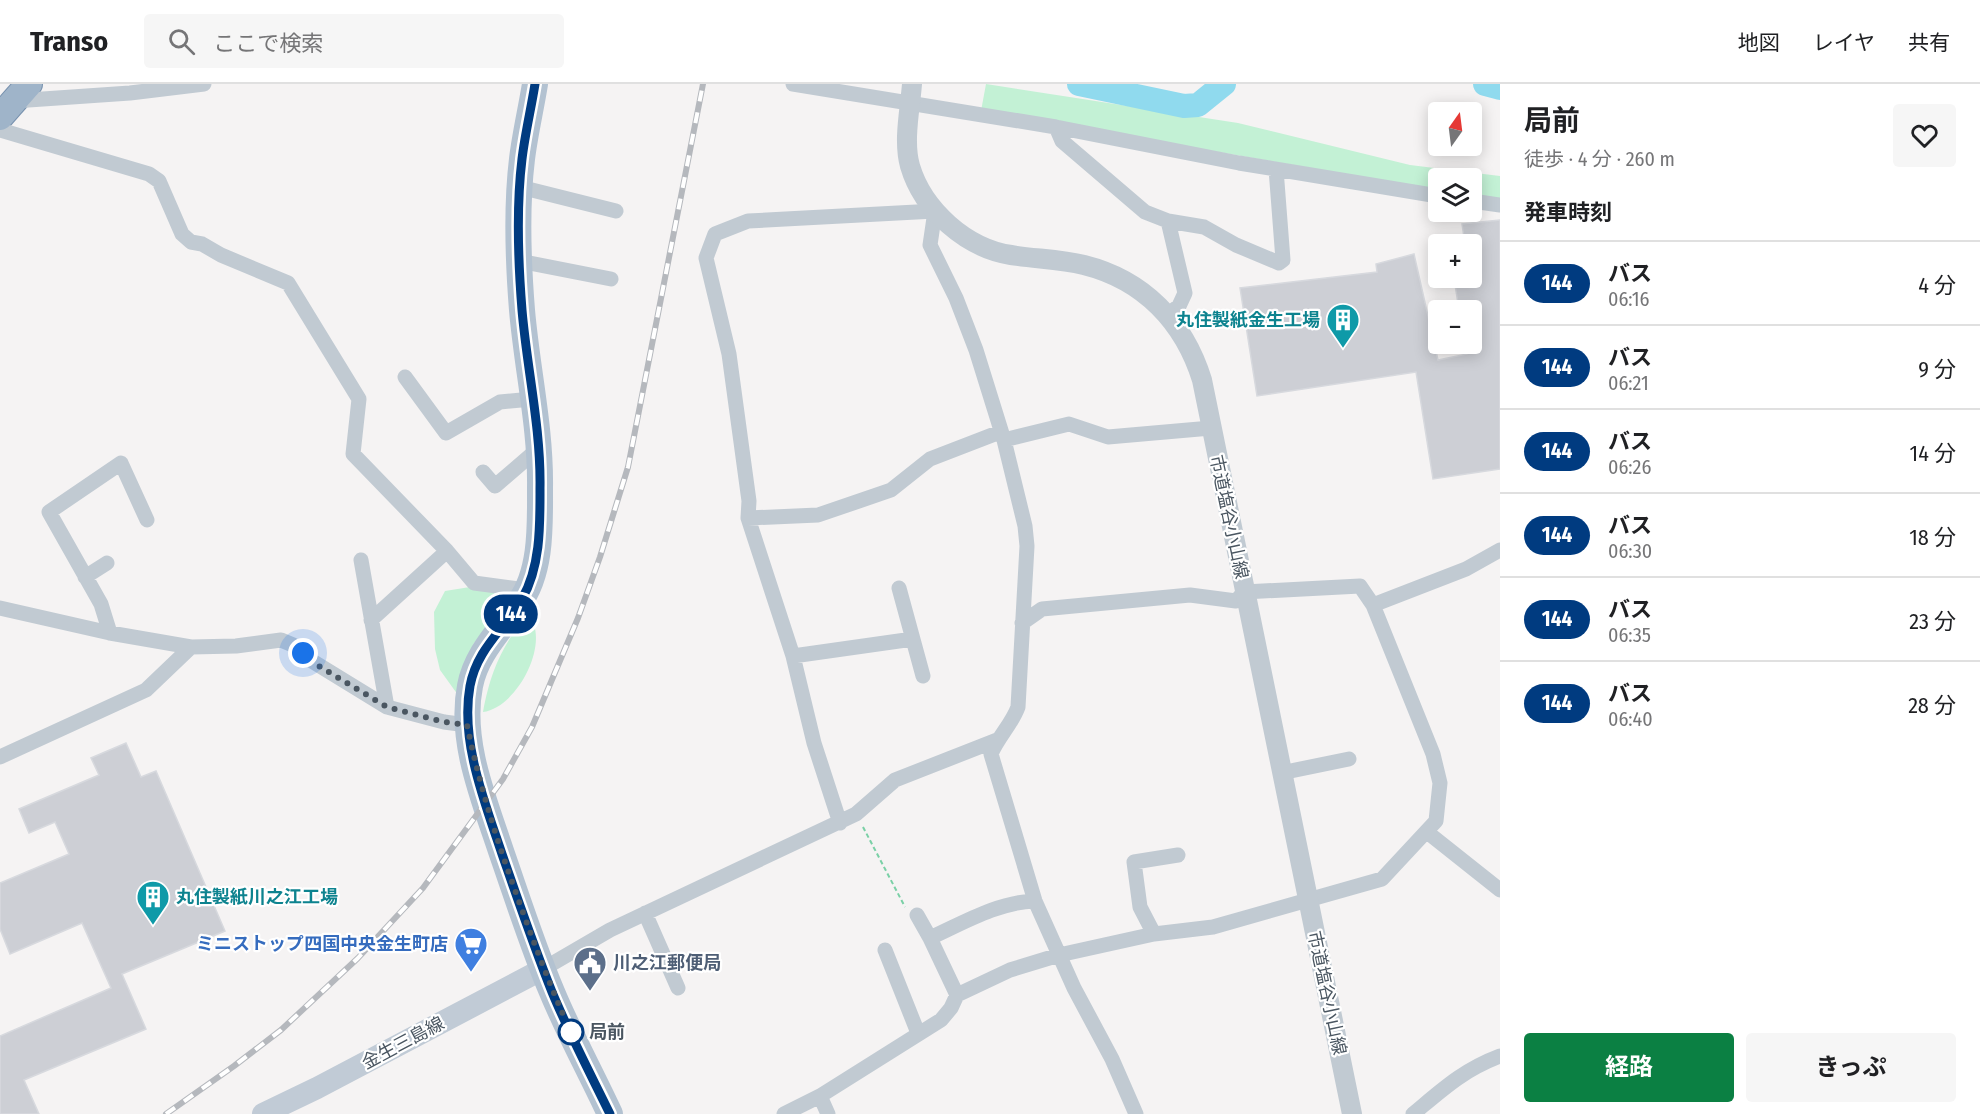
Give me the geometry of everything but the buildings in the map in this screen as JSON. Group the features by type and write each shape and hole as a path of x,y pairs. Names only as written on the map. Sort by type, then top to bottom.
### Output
{"main road":[{"path":"535,84 522,160 519,261 538,449 540,486 538,544 534,569 527,590 477,664 470,684 467,725 485,801 543,969 610,1114"},
{"name":"金生三島線","path":"263,1114 543,969"}],"street":[{"path":"14,101 130,93 204,84"},
{"path":"793,84 911,94 1056,128 1428,194"},
{"name":"市道塩谷小山線","path":"911,94 908,136 910,165 920,190 935,211 956,230 981,247 1009,255 1083,264 1111,273 1141,290 1154,300 1167,315 1195,359 1202,380 1352,1114"},
{"path":"1056,128 1062,141 1145,212 1168,221 1204,227 1236,245 1279,263 1283,260 1276,169"},
{"path":"0,130 149,174 159,181 182,234 190,242 202,244 221,255 288,283 358,399 353,454 447,551 474,583 527,590"},
{"path":"520,187 616,211"},
{"path":"1482,202 1500,205"},
{"path":"840,823 814,743 793,656 748,518 749,501 729,354 706,258 715,234 748,221 935,211 930,245 956,298 976,350 1002,436 1025,526 1027,546 1018,706 1014,719 997,740 991,754 1035,901 1059,955 1112,1059 1136,1114"},
{"path":"1167,315 1179,306 1185,293 1168,221"},
{"path":"519,261 611,279"},
{"path":"405,377 446,433 500,402 532,399"},
{"path":"748,518 818,515 891,490 930,459 1002,436 1069,424 1108,437 1211,428"},
{"path":"483,472 495,486 538,449"},
{"path":"110,633 100,604 50,512 121,463 147,520"},
{"path":"1373,605 1466,569 1500,550"},
{"path":"371,620 447,551"},
{"path":"361,560 387,707"},
{"path":"85,577 106,563"},
{"path":"784,1114 820,1096 941,1020 951,1008 957,995 1010,970 1059,955 1154,934 1213,927 1382,879 1436,821 1440,783 1432,754 1373,605 1360,586 1244,592 1236,601 1190,596 1042,609 1022,623"},
{"path":"899,588 922,675"},
{"path":"0,608 110,633 191,647 237,646 281,640 293,645 312,662 387,707 444,722 467,725"},
{"path":"793,656 913,639"},
{"path":"0,758 146,690 191,647"},
{"path":"543,969 610,930 840,823 856,814 895,780 997,740"},
{"path":"1281,773 1349,759"},
{"path":"1427,832 1500,890"},
{"path":"1154,934 1140,907 1134,862 1178,855"},
{"path":"930,938 991,910 1024,901 1035,901"},
{"path":"645,913 678,988"},
{"path":"917,915 957,995"},
{"path":"885,950 918,1033"},
{"path":"1413,1114 1457,1077 1477,1065 1500,1056"},
{"path":"820,1096 828,1114"}],"path":[{"path":"856,814 907,911 917,915"}],"green space":[{"path":"986,84 1238,123 1410,165 1435,168 1428,168 1428,188 981,111"},
{"path":"1482,174 1500,176 1500,204 1482,200"},
{"path":"470,587 513,595 474,643 462,675 458,695 440,670 435,649 434,612 445,591"},
{"path":"528,612 534,623 536,637 535,651 530,665 515,691 505,701 483,712 499,659 511,636"}],"waterway":[{"path":"1079,84 1184,106 1198,105 1224,84"},
{"path":"1485,84 1500,88"}],"railway":[{"path":"166,1114 281,1030 358,958 423,888 503,779 532,727 578,618 628,467 703,84"}],"bus line":[{"name":"144","path":"535,84 522,160 518,226 522,311 538,449 540,486 538,544 534,569 527,590 477,664 470,684 467,725 485,801 543,969 610,1114"}],"place":[{"name":"丸住製紙金生工場","path":"1343,349"},
{"name":"丸住製紙川之江工場","path":"153,926"},
{"name":"ミニストップ四国中央金生町店","path":"471,973"},
{"name":"川之江郵便局","path":"590,992"},
{"name":"局前","path":"571,1032"}],"route":[{"path":"303,653 312,662 387,707 444,722 467,725 492,825 543,969 572,1035 571,1032"}]}
